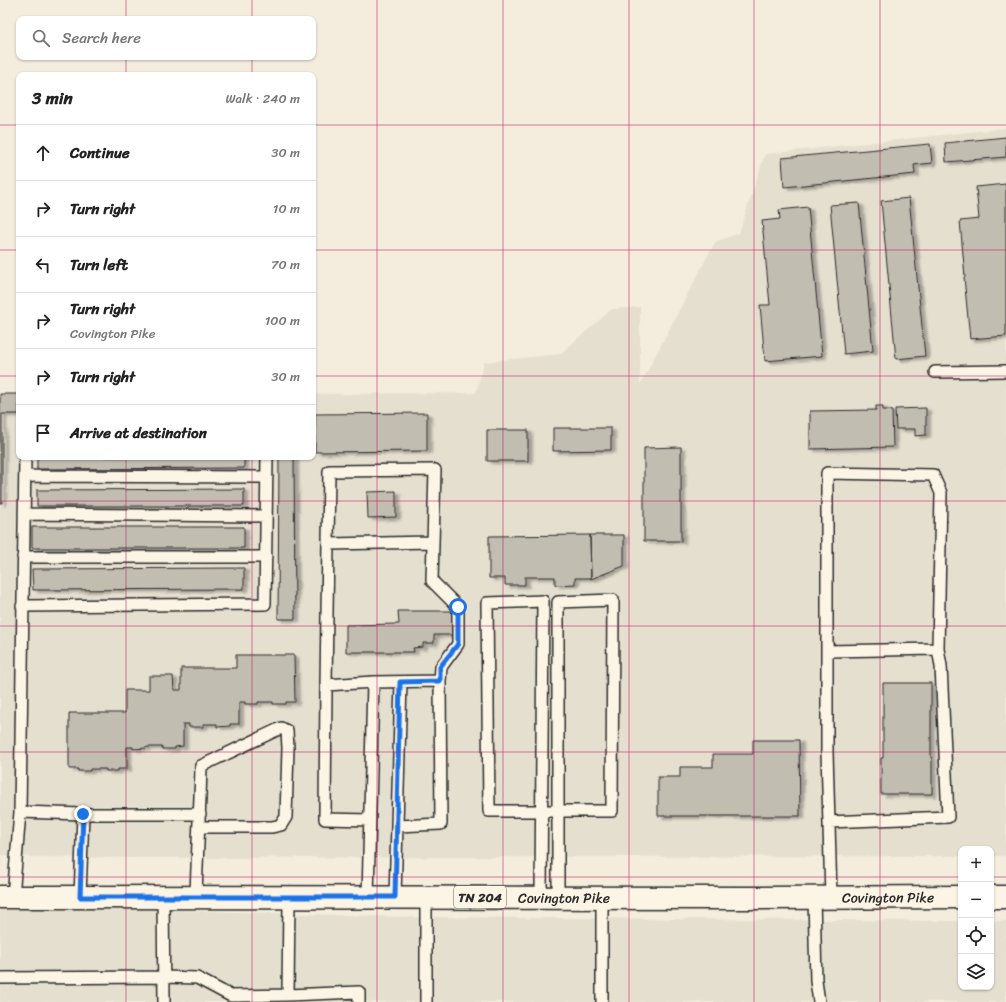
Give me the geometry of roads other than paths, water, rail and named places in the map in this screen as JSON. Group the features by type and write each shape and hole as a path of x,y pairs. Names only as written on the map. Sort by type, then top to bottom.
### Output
{"main road":[{"name":"Covington Pike","path":"6,897 958,897"},
{"path":"994,897 1006,897"}],"lane":[{"path":"935,372 1006,371"},
{"path":"6,897 20,812 25,460"},
{"path":"22,606 265,604 267,460"},
{"path":"370,820 325,819 329,471 435,470 432,581 458,607 458,644 440,667 441,824 397,826"},
{"path":"819,1002 816,981 829,822 827,752 827,473 933,475 941,493 938,649 941,666 948,818 829,822"},
{"path":"25,476 267,477"},
{"path":"24,514 266,516"},
{"path":"328,544 433,542"},
{"path":"23,557 266,557"},
{"path":"613,600 612,811 489,811 487,603 543,601 558,602 613,600"},
{"path":"543,601 542,810 549,897"},
{"path":"549,897 558,811 558,602"},
{"path":"827,651 938,649"},
{"path":"326,685 373,682 440,681"},
{"path":"368,898 373,682"},
{"path":"395,897 400,682"},
{"path":"196,898 201,766 281,728 287,731 286,817 281,825 272,827 199,827"},
{"path":"20,812 83,814 200,814"},
{"path":"80,897 83,814"},
{"path":"163,897 164,1002"},
{"path":"426,897 426,1002"},
{"path":"602,897 602,1002"},
{"path":"288,995 289,898"},
{"path":"0,978 197,978 231,996 288,995 312,998 359,992 360,1002"}]}
